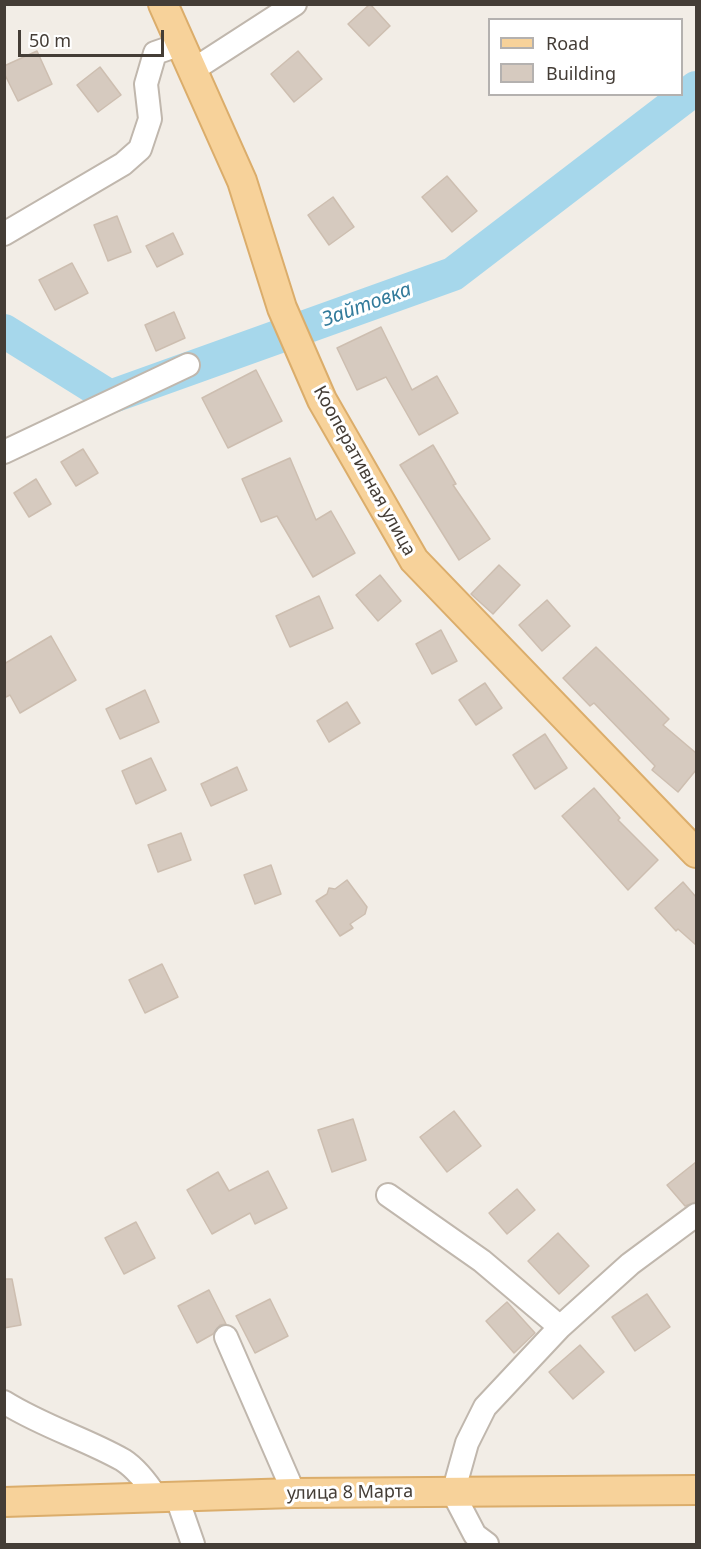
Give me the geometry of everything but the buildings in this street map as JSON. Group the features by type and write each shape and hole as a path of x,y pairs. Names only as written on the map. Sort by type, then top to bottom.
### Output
{"main road":[{"name":"Кооперативная улица","path":"163,4 242,181 282,308 322,400 414,560 696,853"},
{"name":"улица 8 Марта","path":"4,1502 294,1493 696,1490"}],"street":[{"path":"193,70 295,4"},
{"path":"4,234 123,164 140,149 150,119 146,84 155,53 181,44"},
{"path":"4,452 188,365"},
{"path":"388,1195 482,1261 560,1327"},
{"path":"486,1545 475,1535 453,1493 467,1443 484,1407 560,1327 630,1264 696,1215"},
{"path":"226,1337 294,1493"},
{"path":"4,1402 34,1421 124,1461 167,1498 193,1545"}],"waterway":[{"name":"Зайтовка","path":"4,331 110,397 453,274 696,88"}]}
